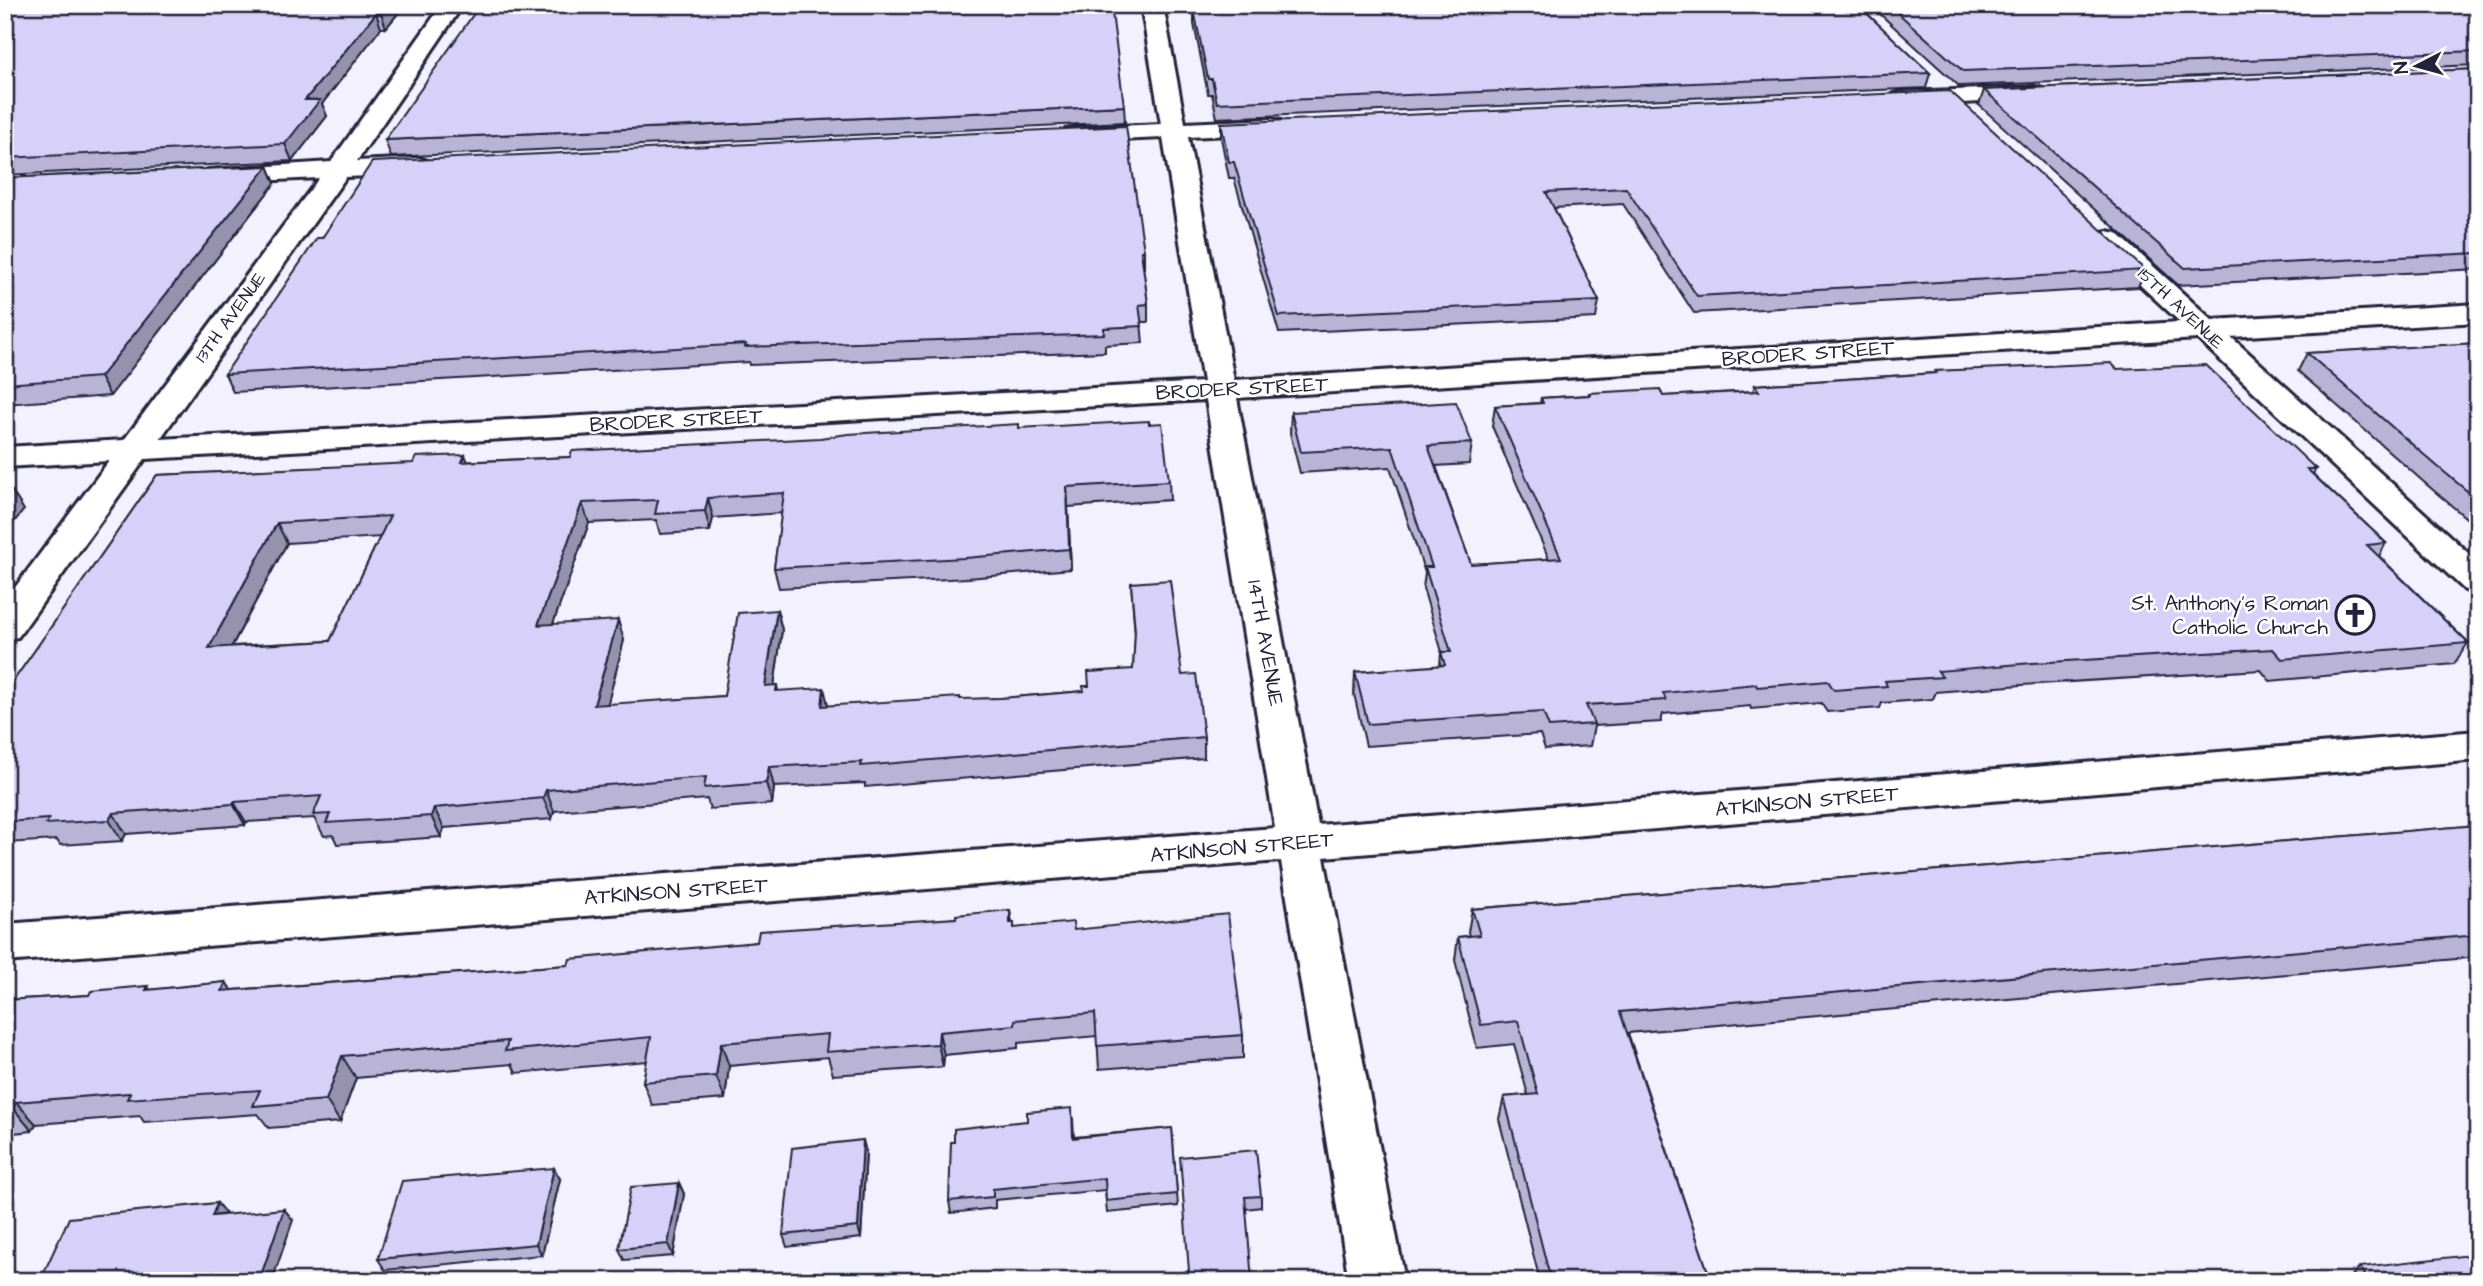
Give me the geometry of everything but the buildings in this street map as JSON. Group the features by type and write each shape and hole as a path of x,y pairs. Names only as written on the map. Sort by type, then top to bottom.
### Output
{"street":[{"path":"5,7 56,5"},
{"name":"13TH AVENUE","path":"5,628 338,170 453,5"},
{"name":"14TH AVENUE","path":"1152,5 1377,1281"},
{"path":"1925,72 1982,124"},
{"path":"1884,100 2063,92"},
{"path":"1050,136 1301,125"},
{"path":"200,176 436,165"},
{"name":"15TH AVENUE","path":"2087,221 2478,582"},
{"name":"BRODER STREET","path":"5,457 1221,390 2478,313"},
{"name":"ATKINSON STREET","path":"5,943 1301,843 2478,745"}],"place":[{"name":"St. Anthony's Roman Catholic Church","path":"2355,615"}]}
